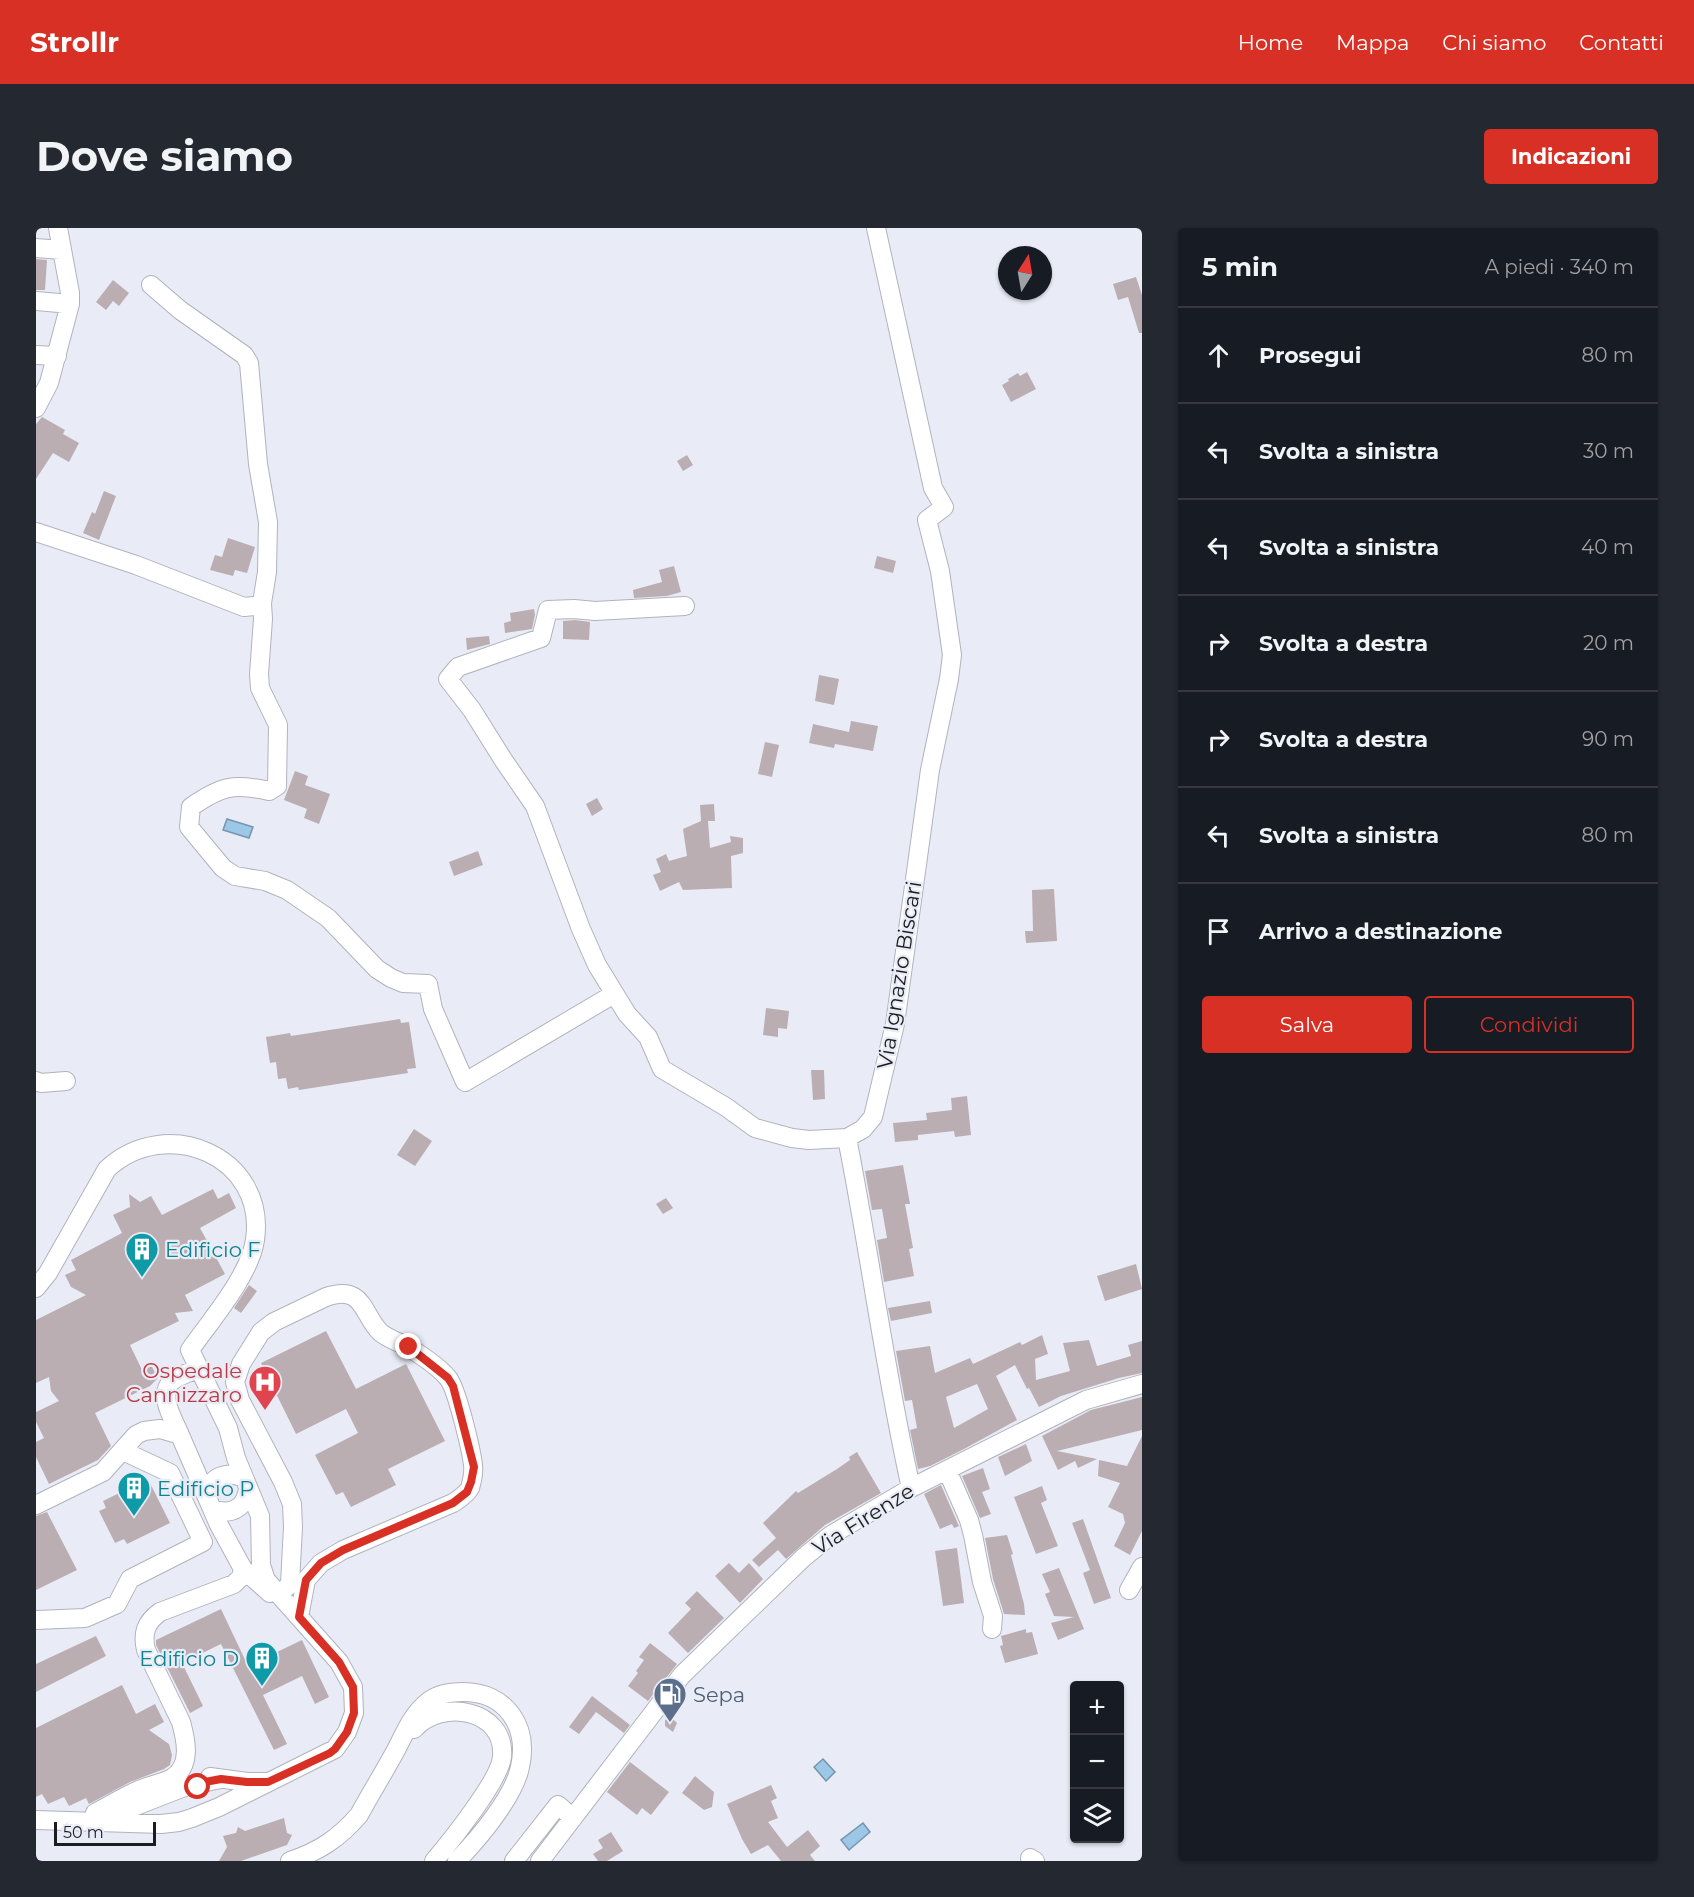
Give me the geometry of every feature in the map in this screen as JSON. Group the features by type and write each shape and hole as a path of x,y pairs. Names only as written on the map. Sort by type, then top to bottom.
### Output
{"street":[{"path":"36,408 49,383 70,304 58,228"},
{"name":"Via Ignazio Biscari","path":"847,1138 863,1130 873,1117 895,1024 930,770 952,655 940,571 927,520 944,507 933,488 876,228"},
{"path":"36,248 61,250"},
{"path":"151,285 180,310 244,355 249,363 258,464 268,522 267,572 253,605"},
{"path":"36,301 70,304"},
{"path":"36,355 57,357"},
{"path":"36,532 253,605 263,619 260,688 278,725 277,786 269,791 237,785 205,797 191,807 189,827 223,868 235,876 265,882 299,897 328,918 377,969 403,983 428,984 433,1009 465,1082 614,994"},
{"path":"685,606 595,611 548,610 541,638 458,667 448,679 472,710 535,806 581,929 597,965 627,1014 648,1037 662,1069 726,1107 755,1128 808,1140 847,1138 864,1224 895,1417 911,1488"},
{"path":"36,1081 66,1081"},
{"path":"36,1288 48,1273 107,1169 133,1151 162,1144 202,1149 224,1162 245,1185 256,1212 254,1250 248,1265 190,1350 228,1428 246,1483 260,1516 251,1570 234,1584 160,1612 150,1619 144,1640 146,1650 181,1722 195,1758 195,1766 193,1771 139,1790 97,1815"},
{"path":"291,1589 306,1580 321,1563 343,1550 453,1503 467,1492 473,1474 474,1467 466,1434 453,1386 448,1378 409,1347 382,1334 358,1300 343,1294 326,1297 267,1327 254,1342 235,1382 240,1400 283,1482 291,1504 293,1527 291,1589 296,1613"},
{"path":"97,1815 161,1824 196,1817 335,1749 347,1732 354,1713 353,1687 346,1673 296,1613 251,1570 210,1502 165,1397 166,1390 172,1381 198,1369"},
{"name":"Via Firenze","path":"540,1861 682,1675 803,1558 831,1535 911,1488 1086,1400 1142,1384"},
{"path":"36,1505 103,1472 136,1435 144,1431 160,1430 180,1435"},
{"path":"36,1620 85,1618 117,1604 130,1579 203,1542 170,1473 123,1451"},
{"path":"947,1470 974,1535 982,1582 993,1616 992,1629"},
{"path":"236,1475 246,1483 247,1497 237,1509 229,1512 210,1502 213,1480 220,1476 236,1475"},
{"path":"1129,1590 1142,1567"},
{"path":"251,1570 266,1580 291,1589"},
{"path":"36,1608 64,1618"},
{"path":"291,1861 313,1853 348,1828 359,1815 412,1718 429,1701 449,1692 478,1693 499,1701 507,1708 522,1741 520,1769 506,1800 457,1861"},
{"path":"480,1718 489,1706 501,1708 511,1716"},
{"path":"397,1749 418,1724 433,1714 452,1711 480,1718 497,1731 502,1747 502,1760 498,1772 458,1833 434,1861"},
{"path":"97,1815 139,1797 206,1777 268,1782"},
{"path":"36,1820 97,1815 128,1809 194,1784 222,1779"},
{"path":"219,1807 222,1779"},
{"path":"194,1784 205,1797 205,1804 196,1817"},
{"path":"154,1799 153,1809 158,1818"},
{"path":"514,1861 558,1805 573,1818"},
{"path":"36,1812 119,1817 196,1817"}],"water":[{"path":"227,819 253,827 249,838 223,830"},
{"path":"823,1759 835,1772 826,1781 814,1767"},
{"path":"863,1823 870,1832 849,1850 841,1840"}],"building":[{"path":"36,259 47,260 45,290 36,290"},
{"path":"1136,277 1142,295 1142,333 1139,333 1128,297 1118,300 1113,284"},
{"path":"113,280 129,293 119,306 113,301 106,310 96,302"},
{"path":"1027,372 1036,389 1011,402 1002,385 1018,373 1020,376"},
{"path":"42,417 65,430 63,434 79,443 69,462 53,453 36,479 36,424"},
{"path":"687,455 693,465 683,471 677,461"},
{"path":"104,491 116,496 99,540 83,533 92,512 95,514"},
{"path":"228,538 255,547 247,573 235,570 233,576 210,570 215,555 222,557"},
{"path":"877,556 896,561 893,573 874,568"},
{"path":"674,566 681,592 667,596 634,598 633,590 662,582 659,570"},
{"path":"534,609 532,629 505,633 504,623 511,621 510,613"},
{"path":"563,621 590,622 589,640 563,639"},
{"path":"489,636 490,644 467,650 466,638"},
{"path":"819,675 839,679 834,705 815,701"},
{"path":"851,721 878,726 873,751 835,744 834,748 809,743 813,724 849,732"},
{"path":"765,742 779,745 772,777 758,774"},
{"path":"295,771 308,776 305,785 330,794 319,824 304,818 307,809 284,800"},
{"path":"597,798 603,809 592,816 586,804"},
{"path":"714,804 715,821 708,821 710,848 731,842 730,836 743,838 743,853 731,856 732,888 683,890 679,882 660,891 653,875 661,872 656,859 666,854 669,861 687,856 683,829 701,821 700,805"},
{"path":"478,851 483,865 454,876 449,862"},
{"path":"1054,889 1057,941 1026,943 1025,931 1033,931 1032,890"},
{"path":"766,1008 789,1011 787,1029 778,1028 778,1037 763,1035"},
{"path":"400,1019 401,1023 409,1022 416,1068 407,1069 408,1073 299,1090 298,1087 288,1089 286,1078 278,1079 276,1062 270,1063 266,1037 290,1033 291,1036"},
{"path":"811,1070 824,1070 825,1099 813,1100"},
{"path":"967,1096 971,1135 955,1137 954,1131 918,1135 918,1140 895,1142 893,1123 927,1120 926,1113 952,1110 951,1098"},
{"path":"414,1129 432,1141 415,1166 397,1155"},
{"path":"903,1165 910,1204 905,1204 913,1248 909,1249 914,1276 884,1282 877,1240 887,1238 882,1209 872,1210 865,1171"},
{"path":"213,1189 218,1199 229,1193 236,1208 200,1228 225,1274 185,1295 193,1311 175,1313 179,1321 130,1345 142,1370 151,1365 158,1378 150,1386 95,1413 111,1446 98,1460 49,1484 36,1457 36,1442 44,1438 36,1422 36,1412 59,1401 51,1391 49,1377 36,1383 36,1320 86,1295 71,1287 65,1275 76,1270 71,1260 122,1233 113,1215 130,1207 129,1194 140,1202 151,1196 162,1215"},
{"path":"666,1198 673,1208 663,1214 656,1204"},
{"path":"1136,1264 1142,1289 1105,1301 1097,1276"},
{"path":"249,1285 257,1291 241,1313 234,1308"},
{"path":"930,1301 932,1313 891,1321 888,1308"},
{"path":"326,1331 356,1389 406,1364 445,1441 388,1469 396,1485 351,1507 343,1492 336,1495 315,1455 358,1433 346,1409 296,1434 261,1363"},
{"path":"1042,1335 1048,1354 1035,1359 1036,1380 1070,1371 1063,1343 1089,1340 1097,1366 1131,1356 1128,1345 1142,1341 1142,1373 1061,1396 1039,1407 1015,1365 996,1376 1017,1420 930,1466 918,1469 910,1430 917,1428 912,1400 905,1401 896,1351 930,1346 935,1373 970,1358 973,1364 1020,1342 1022,1345","holes":["977,1384 988,1409 954,1428 946,1397"]},
{"path":"1142,1397 1142,1430 1057,1451 1097,1459 1078,1468 1075,1461 1058,1470 1042,1436 1091,1410"},
{"path":"1142,1436 1142,1531 1130,1555 1114,1546 1125,1523 1123,1514 1108,1507 1120,1483 1098,1476 1099,1460 1127,1466"},
{"path":"1026,1444 1032,1461 1005,1476 998,1457"},
{"path":"857,1452 881,1493 825,1525 786,1559 778,1550 759,1567 752,1560 776,1538 763,1523 796,1491 798,1493 837,1469"},
{"path":"983,1468 990,1489 982,1492 991,1514 980,1518 962,1476"},
{"name":"Edificio P","path":"148,1479 170,1523 127,1544 124,1539 115,1543 99,1511 106,1508 103,1501"},
{"path":"941,1485 959,1526 954,1528 952,1524 940,1529 924,1494"},
{"path":"1042,1486 1047,1500 1041,1503 1058,1546 1036,1554 1014,1497"},
{"path":"47,1512 77,1570 36,1590 36,1516"},
{"path":"1083,1519 1111,1598 1094,1604 1083,1573 1090,1570 1072,1523"},
{"path":"1007,1535 1025,1615 1004,1614 993,1579 985,1538"},
{"path":"957,1548 964,1603 943,1606 935,1551"},
{"path":"729,1563 739,1573 749,1563 763,1579 740,1603 715,1576"},
{"path":"1059,1568 1084,1629 1058,1640 1051,1623 1074,1617 1054,1616 1045,1594 1050,1592 1042,1574"},
{"path":"697,1591 724,1618 688,1653 668,1633 691,1609 685,1603"},
{"name":"Edificio D","path":"221,1609 248,1666 302,1640 329,1697 315,1704 302,1676 263,1695 287,1744 274,1750 221,1644 182,1663 203,1706 190,1713 156,1645 156,1640"},
{"path":"1026,1629 1026,1633 1032,1632 1038,1654 1005,1663 1000,1646 1003,1645 1001,1636"},
{"path":"96,1636 106,1656 36,1692 36,1664"},
{"path":"650,1643 677,1664 648,1701 628,1686 644,1660 639,1657"},
{"path":"122,1685 136,1714 155,1704 164,1722 149,1730 169,1744 172,1755 170,1765 130,1782 89,1804 86,1798 69,1806 64,1797 48,1804 42,1794 36,1797 36,1728"},
{"path":"592,1696 630,1725 624,1733 596,1712 579,1734 569,1727"},
{"path":"671,1717 677,1723 673,1732 665,1726 665,1720"},
{"path":"630,1762 669,1792 651,1815 642,1808 637,1815 607,1792"},
{"path":"695,1776 714,1792 712,1807 704,1810 682,1793"},
{"path":"771,1785 777,1798 771,1801 778,1818 768,1822 787,1847 808,1830 820,1846 810,1855 815,1861 781,1861 768,1845 751,1854 742,1839 727,1804"},
{"path":"284,1818 287,1833 292,1835 287,1845 241,1861 219,1861 227,1847 223,1836 236,1833 238,1827 245,1831"},
{"path":"611,1832 623,1851 607,1861 598,1861 593,1854 603,1848 598,1840"}],"place":[{"name":"Edificio F","path":"142,1278"},
{"name":"Ospedale Cannizzaro","path":"265,1411"},
{"name":"Edificio P","path":"134,1517"},
{"name":"Edificio D","path":"262,1687"},
{"name":"Sepa","path":"670,1723"}],"route":[{"path":"198,1787 194,1784 221,1779 268,1782 335,1749 347,1732 354,1713 353,1687 339,1662 299,1617 306,1580 321,1563 343,1550 453,1503 470,1488 474,1467 453,1386 448,1378 409,1347"}]}
